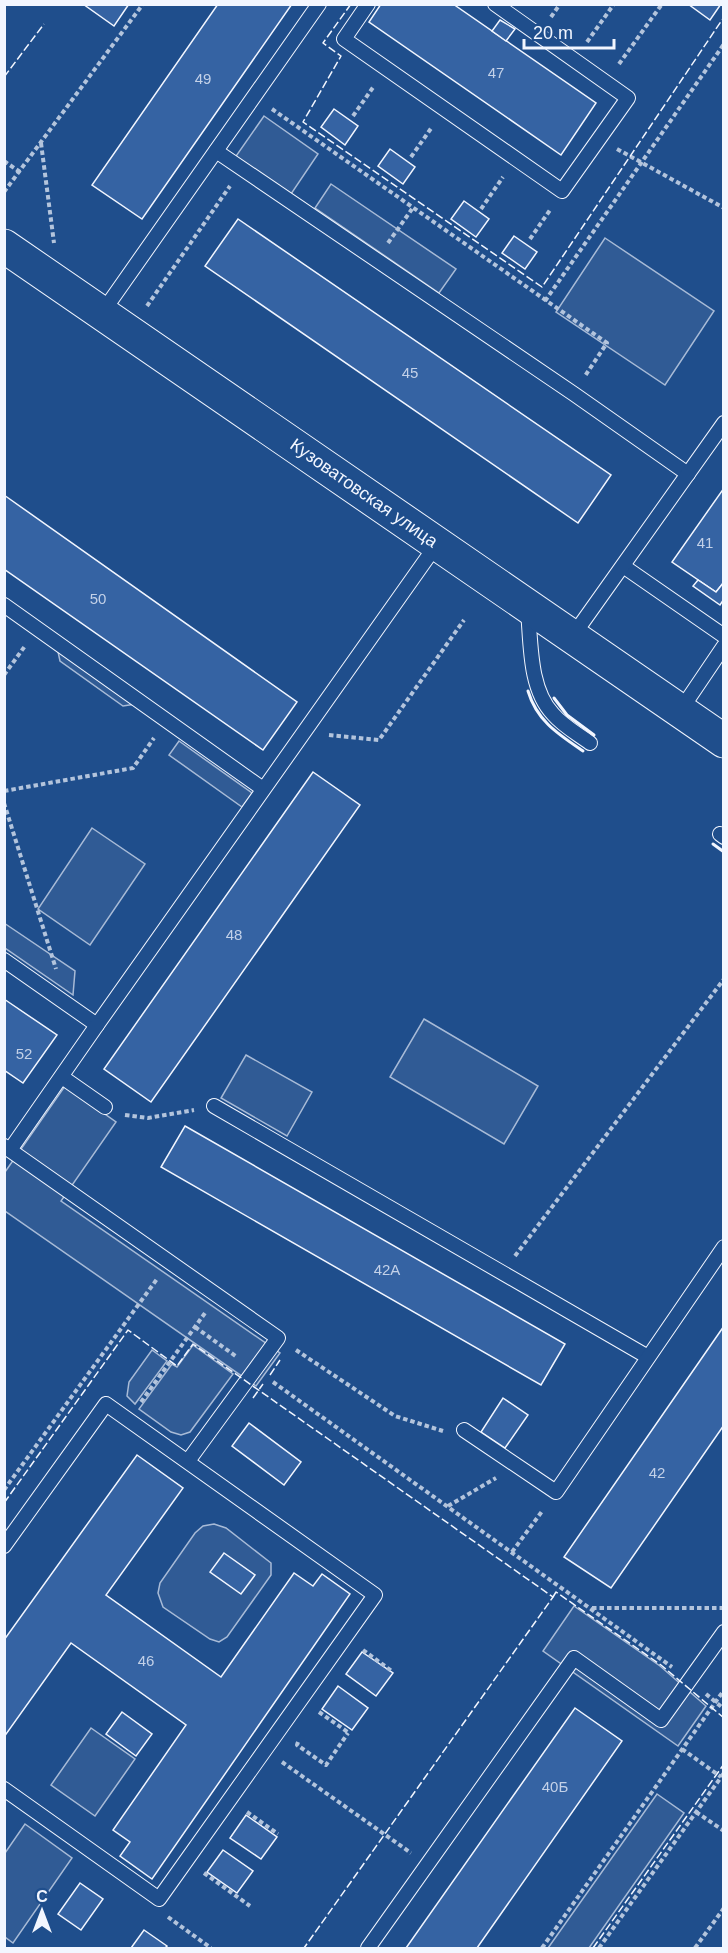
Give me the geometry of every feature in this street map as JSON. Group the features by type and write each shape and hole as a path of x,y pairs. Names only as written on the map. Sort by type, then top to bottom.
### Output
{"street":[{"name":"Кузоватовская улица","path":"4,246 723,741"}],"lane":[{"path":"102,313 319,4"},
{"path":"368,4 344,39 562,191 628,98 498,5"},
{"path":"216,151 688,474"},
{"path":"572,637 723,423"},
{"path":"188,1461 278,1338 7,1148 62,1077 438,544"},
{"path":"623,566 723,636"},
{"path":"4,605 263,789"},
{"path":"527,606 534,669 543,700 554,716 590,743"},
{"path":"680,711 723,646"},
{"path":"4,960 97,1025"},
{"path":"62,1077 105,1107"},
{"path":"214,1106 648,1357"},
{"path":"465,1430 556,1492 723,1247"},
{"path":"4,1546 106,1404 375,1595 159,1899 4,1789"},
{"path":"368,1948 573,1658 661,1720 723,1632"}],"path":[{"path":"4,192 143,4"},
{"path":"574,60 614,4"},
{"path":"606,82 662,4"},
{"path":"545,301 723,44"},
{"path":"352,116 386,68"},
{"path":"254,97 607,342 573,394"},
{"path":"411,157 445,109"},
{"path":"600,137 640,163 723,208"},
{"path":"41,142 54,247"},
{"path":"481,209 515,159"},
{"path":"4,161 20,172"},
{"path":"144,310 233,183 206,165"},
{"path":"530,239 562,191"},
{"path":"376,261 412,208"},
{"path":"323,734 379,740 465,620"},
{"path":"4,675 37,628"},
{"path":"4,790 133,768 166,721"},
{"path":"4,803 67,1004"},
{"path":"502,1273 723,979"},
{"path":"105,1107 128,1116 148,1119 214,1106"},
{"path":"4,1490 170,1262"},
{"path":"128,1420 218,1296"},
{"path":"195,1327 592,1608 689,1680"},
{"path":"278,1338 395,1416 440,1431 465,1430"},
{"path":"447,1506 518,1466"},
{"path":"512,1552 556,1492"},
{"path":"592,1608 723,1608"},
{"path":"345,1637 393,1672"},
{"path":"542,1948 723,1690"},
{"path":"301,1699 349,1733 326,1765 297,1745 302,1737"},
{"path":"314,1721 320,1713"},
{"path":"599,1948 722,1775 682,1749"},
{"path":"265,1750 427,1865"},
{"path":"229,1800 278,1833"},
{"path":"696,1812 723,1831"},
{"path":"186,1860 250,1906"},
{"path":"159,1899 160,1912 211,1948"},
{"path":"695,1948 723,1908"}],"shaded area":[{"path":"264,116 318,154 289,197 234,159"},
{"path":"331,184 456,269 439,293 315,208"},
{"path":"605,238 714,311 665,385 556,312"},
{"path":"57,647 136,704 123,706 60,661"},
{"path":"179,741 252,793 242,807 169,755"},
{"path":"92,828 145,864 90,945 38,909"},
{"path":"4,923 75,971 73,995 5,948"},
{"path":"424,1019 538,1086 504,1144 390,1077"},
{"path":"246,1055 312,1092 287,1136 221,1098"},
{"path":"65,1086 116,1122 61,1201 280,1353 256,1386 5,1211 5,1172"},
{"path":"193,1345 233,1374 190,1432 181,1435 171,1432 139,1409 172,1364 177,1367"},
{"path":"152,1350 167,1361 135,1404 127,1396 129,1382"},
{"path":"214,1524 226,1528 271,1563 271,1575 227,1637 219,1642 210,1639 163,1607 158,1593 160,1583 195,1533 203,1526"},
{"path":"574,1606 660,1666 706,1706 678,1746 543,1651"},
{"path":"91,1728 135,1759 95,1816 51,1785"},
{"path":"657,1794 684,1813 589,1948 548,1948"},
{"path":"25,1824 72,1858 13,1943 5,1937 5,1853"}],"building":[{"path":"83,4 129,4 114,26"},
{"path":"218,4 292,4 142,219 92,185"},
{"path":"381,4 453,4 596,103 561,155 369,22"},
{"path":"688,4 721,4 710,20"},
{"path":"500,20 515,29 506,41 492,31"},
{"path":"334,109 358,126 345,145 321,127"},
{"path":"390,149 415,167 403,184 378,166"},
{"path":"464,201 489,219 476,237 451,219"},
{"path":"238,219 611,475 578,523 205,266"},
{"path":"514,236 537,252 525,269 502,253"},
{"path":"724,488 724,582 716,592 672,562"},
{"path":"4,495 297,702 263,750 4,569"},
{"path":"698,580 716,592 724,582 724,599 720,605 693,586"},
{"path":"313,772 360,805 151,1102 104,1069"},
{"path":"4,999 57,1035 23,1083 4,1070"},
{"path":"185,1126 565,1344 541,1385 161,1167"},
{"path":"724,1326 724,1425 611,1588 564,1557"},
{"path":"503,1398 528,1415 505,1448 481,1432"},
{"path":"249,1423 301,1462 284,1485 232,1446"},
{"path":"137,1455 183,1488 106,1595 221,1677 294,1573 313,1586 322,1574 350,1594 152,1879 120,1856 130,1842 113,1830 186,1725 71,1643 4,1737 4,1640"},
{"path":"224,1553 255,1575 241,1594 210,1572"},
{"path":"362,1652 393,1673 376,1696 346,1674"},
{"path":"338,1686 368,1708 352,1730 322,1709"},
{"path":"575,1708 622,1741 477,1948 406,1948"},
{"path":"122,1712 152,1734 136,1756 106,1734"},
{"path":"246,1815 277,1837 261,1859 230,1838"},
{"path":"223,1850 253,1871 237,1893 207,1872"},
{"path":"80,1883 103,1899 81,1930 58,1914"},
{"path":"144,1930 167,1946 165,1948 131,1948"}],"fence":[{"path":"351,4 323,43 341,56 303,122 542,287 724,17"},
{"path":"4,77 44,24"},
{"path":"4,1503 128,1330 177,1366 193,1344 553,1597 304,1948"},
{"path":"270,1375 280,1360"},
{"path":"253,1398 263,1384"},
{"path":"553,1597 556,1592 661,1665 724,1718"},
{"path":"593,1948 724,1764"}],"wall":[{"path":"528,691 543,719 583,751"},
{"path":"554,698 567,715 594,735"},
{"path":"713,844 724,852"}]}
